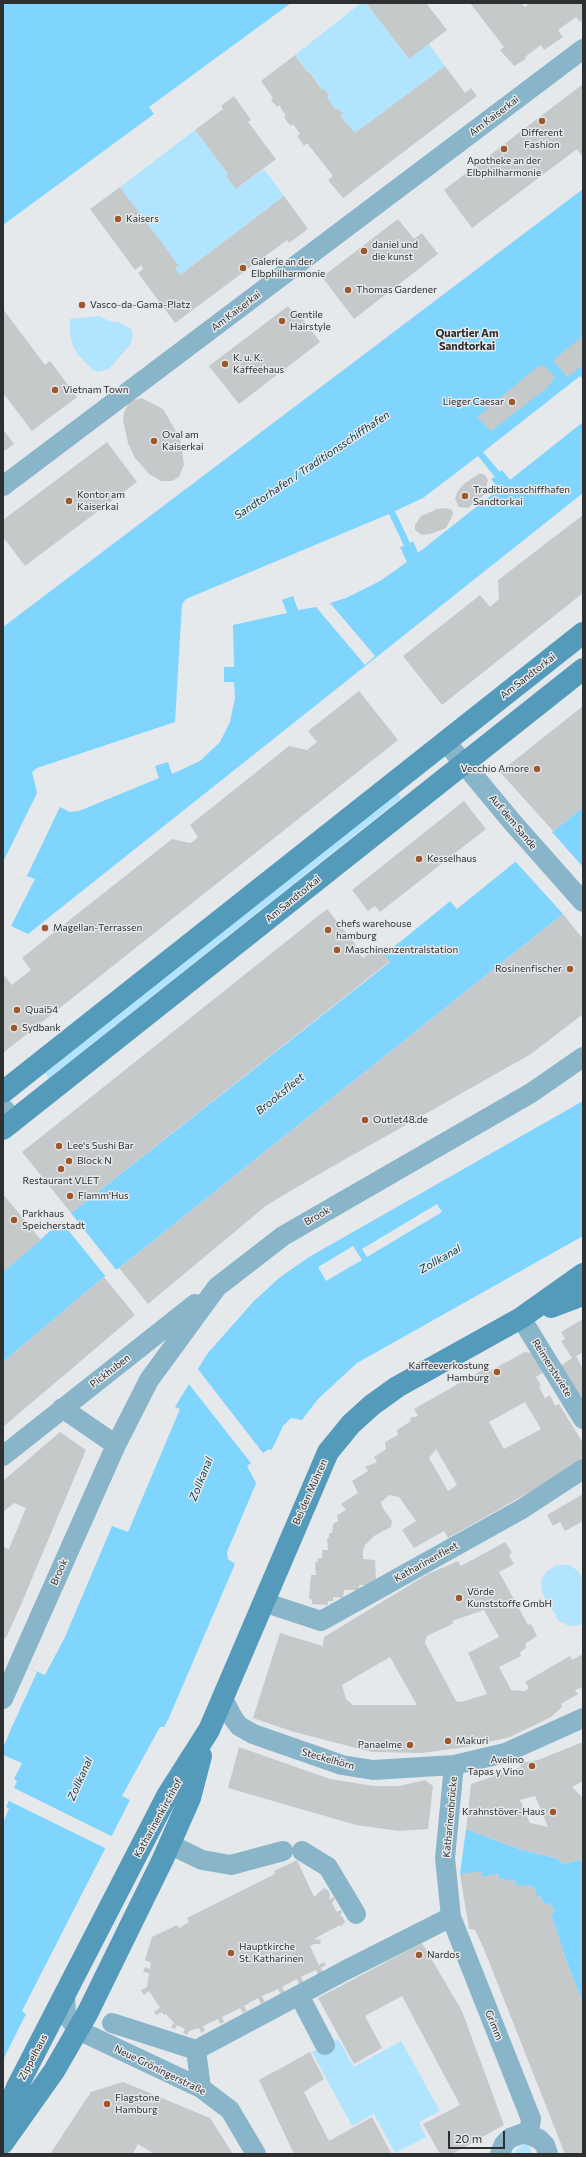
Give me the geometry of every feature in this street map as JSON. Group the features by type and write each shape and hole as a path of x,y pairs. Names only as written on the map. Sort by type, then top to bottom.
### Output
{"main road":[{"name":"Am Sandtorkai","path":"3,1092 583,633"},
{"name":"Am Sandtorkai","path":"7,1119 583,669"},
{"name":"Bei den Mühren","path":"209,1730 319,1468 339,1437 372,1405 397,1387 521,1318 583,1274"},
{"name":"Bei den Mühren","path":"521,1318 583,1295"},
{"name":"Katharinenkirchhof","path":"78,2030 190,1798 209,1730"},
{"name":"Katharinenkirchhof","path":"65,1994 167,1796 209,1730"},
{"name":"Zippelhaus","path":"3,2122 17,2087 65,1994"},
{"path":"3,2143 50,2077 78,2030"}],"street":[{"name":"Am Kaiserkai","path":"3,486 583,49"},
{"name":"Auf dem Sande","path":"445,741 533,846 582,901"},
{"name":"Brook","path":"3,1699 116,1445 149,1380 217,1287 289,1232 531,1093 583,1057"},
{"name":"Pickhuben","path":"3,1456 217,1287"},
{"name":"Reimerstwiete","path":"521,1318 583,1419"},
{"path":"62,1408 116,1445"},
{"name":"Katharinenfleet","path":"263,1602 321,1622 522,1509 583,1469"},
{"name":"Steckelhörn","path":"223,1699 232,1718 239,1726 253,1734 342,1765 373,1770 454,1765 505,1753 583,1718"},
{"name":"Katharinenbrücke","path":"451,1917 445,1858 454,1765"},
{"path":"169,1844 202,1860 231,1865 293,1851 328,1867 356,1914"},
{"path":"112,2023 196,2050 451,1917"},
{"name":"Grimm","path":"451,1917 531,2119 528,2134"},
{"name":"Neue Gröningerstraße","path":"65,1994 64,2001 66,2014 78,2030 201,2088 230,2110 256,2154"},
{"path":"299,1995 325,2045"},
{"path":"196,2050 201,2088"},
{"path":"500,2154 504,2144 517,2134 528,2134 539,2139 544,2145 548,2154"}],"shaded area":[{"path":"361,3 366,3 409,59 428,43 445,66 355,133 340,116 343,114 338,108 336,110 327,97 329,95 324,89 322,90 310,71 307,72 295,55"},
{"path":"195,130 228,174 226,176 236,189 264,169 284,196 180,275 175,268 178,266 120,187"},
{"path":"100,316 109,321 119,322 131,329 133,336 130,345 109,369 98,372 92,369 78,355 72,344 70,319"},
{"path":"397,792 401,798 49,1078 45,1073"},
{"path":"557,1565 569,1565 578,1571 583,1579 583,1623 580,1625 569,1626 559,1621 542,1593 541,1581 546,1572"},
{"path":"338,2039 354,2067 401,2041 440,2111 419,2122 426,2137 395,2153 374,2114 352,2126 312,2052"},
{"path":"525,2141 533,2154 513,2154"}],"water":[{"path":"3,3 291,3 149,107 154,114 3,225"},
{"name":"Sandtorhafen / Traditionsschiffhafen","path":"583,189 583,493 28,934 11,926 35,879 27,876 25,880 3,871 3,627"},
{"name":"Brooksfleet","path":"583,807 583,898 119,1268 104,1277 3,1362 3,1272 71,1213 390,962 384,954 450,901 457,909"},
{"name":"Zollkanal","path":"583,1101 583,1236 357,1363 318,1399 302,1420 291,1418 283,1426 254,1488 227,1552 228,1559 235,1564 168,1720 164,1727 160,1727 122,1796 130,1800 22,2011 26,2014 3,2060 3,1823 9,1808 6,1807 17,1781 14,1779 22,1763 3,1755 3,1748 11,1729 3,1725 3,1657 45,1675 65,1637 112,1526 128,1532 180,1409 175,1407 207,1354 253,1302 279,1278 309,1257"},
{"path":"466,1829 519,1849 559,1859 562,1864 583,1859 583,2003 566,1960 551,1914 555,1911 549,1903 545,1905 540,1896 537,1897 534,1887 516,1885 516,1881 499,1879 498,1874 482,1877 460,1874"}],"pier":[{"path":"580,376 583,379 583,422 510,480 502,470 500,472 483,452"},
{"path":"478,456 495,477 491,479 499,489 418,553 413,541 410,543 395,511 423,498"},
{"path":"389,514 404,546 400,547 407,562 380,581 346,598 330,603 375,656 365,665 316,607 298,610 293,596 282,600 287,613 233,625 234,667 224,667 224,682 234,682 235,698 230,722 220,742 200,761 172,774 168,762 155,766 159,778 79,811 70,812 60,807 25,880 3,871 3,862 37,793 32,772 37,768 175,722 182,604 186,599"},
{"path":"551,831 583,867 583,898 563,914 515,861"},
{"path":"449,900 450,901 401,941 399,940"},
{"path":"437,1204 442,1212 367,1257 362,1249"},
{"path":"70,1212 117,1271 107,1278 60,1220"},
{"path":"353,1246 362,1260 326,1281 318,1267"},
{"path":"197,1368 263,1453 269,1449 273,1451 257,1485 247,1466 251,1463 188,1383"},
{"path":"3,1657 37,1672 11,1729 3,1725"},
{"path":"12,1787 113,1837 107,1849 7,1800"}],"building":[{"path":"366,3 426,3 447,30 409,59"},
{"path":"470,3 521,3 525,7 530,3 583,3 583,20 580,22 576,17 558,30 563,37 544,50 541,45 525,57 526,59 514,66 500,50 504,47"},
{"path":"295,55 307,72 309,71 322,90 324,89 329,95 327,97 336,110 338,108 343,114 340,116 355,133 445,66 465,93 471,88 477,96 343,198 328,180 333,176 307,143 304,146 297,136 300,134 293,124 291,126 288,123 284,117 286,116 279,105 277,107 271,100 273,98 261,81"},
{"path":"583,84 583,157 577,149 472,228 444,190"},
{"path":"234,96 251,120 248,122 276,159 236,189 226,176 228,174 195,130 223,109 221,106"},
{"path":"120,187 179,266 175,268 180,275 284,196 308,229 289,243 287,240 175,323 138,273 143,269 141,265 135,270 90,209"},
{"path":"398,219 414,239 422,233 438,254 354,319 322,277"},
{"path":"288,306 293,312 296,309 320,342 239,404 209,366"},
{"path":"3,309 45,365 50,361 77,397 32,431 3,393"},
{"path":"583,336 583,365 567,377 553,360"},
{"name":"Lieger Caesar","path":"544,365 555,377 548,387 491,431 477,417 537,367"},
{"name":"Oval am Kaiserkai","path":"142,398 163,409 180,438 184,465 179,477 172,481 161,481 149,474 135,458 128,443 123,420 124,412 130,401"},
{"path":"3,429 14,444 3,452"},
{"name":"Kontor am Kaiserkai","path":"107,442 137,482 25,566 3,537 3,520"},
{"path":"480,473 485,475 488,480 484,495 468,508 459,507 455,499 458,491 465,483"},
{"path":"446,508 452,510 453,514 446,528 430,534 422,535 415,530 415,525 421,516 437,509"},
{"path":"583,515 583,593 442,705 403,656 480,595 490,607 499,599 498,580"},
{"path":"359,691 398,740 3,1053 3,974 12,985 31,970 22,958 57,930 172,839 190,843 195,840 198,837 190,825 289,746 307,750 317,742 308,731"},
{"path":"583,706 583,807 553,831 500,772"},
{"name":"Kesselhaus","path":"464,801 486,829 380,912 375,906 368,911 352,890"},
{"path":"327,909 356,945 354,947 363,958 377,946 390,961 71,1213 22,1152"},
{"path":"563,914 583,939 583,1014 531,1054 267,1205 148,1304 119,1268"},
{"name":"Parkhaus Speicherstadt","path":"3,1194 41,1240 3,1272"},
{"path":"104,1277 135,1315 3,1427 3,1362"},
{"path":"583,1319 583,1352 576,1356 583,1369 583,1409 556,1369 572,1358 561,1341 565,1339 561,1332"},
{"path":"525,1352 532,1353 544,1372 536,1377 541,1385 539,1387 545,1398 550,1395 555,1406 559,1404 583,1443 581,1463 448,1538 444,1531 414,1548 402,1530 416,1521 399,1497 389,1495 381,1502 382,1507 392,1521 391,1527 374,1536 365,1545 363,1551 363,1559 375,1560 376,1579 373,1585 359,1585 359,1590 344,1590 343,1598 333,1597 333,1601 328,1601 328,1605 312,1604 312,1600 309,1598 311,1575 316,1575 315,1563 318,1561 318,1558 322,1558 322,1550 328,1550 327,1539 329,1537 329,1533 332,1533 333,1524 338,1521 337,1515 346,1510 341,1504 358,1493 352,1481 368,1471 365,1467 377,1462 374,1457 386,1449 385,1442 398,1435 397,1430 411,1421 410,1418 418,1416 414,1409 484,1369 486,1373","holes":["525,1402 541,1429 504,1449 489,1422","436,1449 457,1485 448,1491 429,1458"]},
{"path":"60,1432 86,1450 20,1607 6,1638 3,1639 3,1548 9,1549 26,1508 14,1503 3,1512 3,1481"},
{"path":"583,1494 583,1521 565,1531 560,1522 553,1526 547,1515"},
{"path":"505,1542 512,1552 509,1555 514,1564 499,1572 528,1625 531,1624 537,1636 525,1644 526,1648 520,1652 521,1656 499,1667 511,1690 525,1691 529,1688 525,1682 570,1656 572,1660 583,1654 583,1692 581,1688 575,1690 578,1694 561,1704 562,1707 551,1717 510,1737 467,1747 422,1753 372,1752 294,1732 253,1718 280,1633 323,1646 324,1637 428,1574 458,1561 461,1566","holes":["484,1610 499,1637 468,1653 487,1694 461,1702 456,1701 425,1643 427,1636 454,1623 452,1621","390,1657 417,1705 353,1705 346,1699 342,1685"]},
{"path":"583,1742 583,1781 572,1787 583,1798 583,1859 562,1864 559,1859 519,1849 466,1829 471,1784 521,1767 519,1763 538,1760","holes":["535,1796 548,1827 530,1823 520,1800"]},
{"path":"239,1747 330,1779 374,1786 399,1786 425,1780 433,1786 428,1829 399,1831 356,1825 228,1788"},
{"name":"Hauptkirche St. Katharinen","path":"297,1860 314,1897 324,1888 328,1890 330,1895 329,1900 333,1897 335,1899 332,1903 337,1912 341,1910 342,1913 339,1917 342,1916 345,1922 341,1927 340,1925 314,1939 321,1940 320,1944 310,1946 319,1965 324,1962 326,1965 321,1968 324,1974 319,1976 316,1970 301,1977 304,1983 300,1986 297,1979 282,1987 285,1993 281,1995 278,1989 262,1996 265,2002 261,2004 258,1998 244,2006 247,2011 243,2013 240,2008 222,2017 224,2022 220,2024 218,2019 203,2026 205,2031 201,2033 199,2028 189,2031 187,2035 183,2033 185,2029 177,2025 175,2029 171,2027 174,2023 166,2014 164,2015 162,2012 156,2015 154,2012 160,2008 149,1991 144,1995 141,1990 147,1987 149,1973 143,1972 145,1967 150,1969 151,1963 145,1960 152,1937 177,1925 179,1928 189,1922 187,1918 275,1874 274,1871"},
{"path":"481,1871 482,1877 498,1874 499,1879 516,1881 516,1885 534,1887 537,1897 540,1896 545,1905 549,1903 555,1911 551,1914 566,1960 583,2003 583,2154 565,2154 484,1949 475,1930 469,1929 460,1874"},
{"path":"422,1943 462,2011 504,2125 452,2154 440,2154 423,2124 460,2105 402,1996 365,2016 382,2048 354,2064 318,1998"},
{"path":"310,2052 324,2079 304,2092 329,2141 372,2117 391,2153 294,2154 259,2080"},
{"path":"123,2082 210,2118 233,2154 154,2154 138,2144 133,2154 50,2154 91,2092"}],"place":[{"name":"Different Fashion","path":"542,121"},
{"name":"Apotheke an der Elbphilharmonie","path":"504,149"},
{"name":"Kaisers","path":"118,219"},
{"name":"daniel und die kunst","path":"364,251"},
{"name":"Galerie an der Elbphilharmonie","path":"243,268"},
{"name":"Thomas Gardener","path":"348,290"},
{"name":"Vasco-da-Gama-Platz","path":"82,305"},
{"name":"Gentile Hairstyle","path":"282,321"},
{"name":"K. u. K. Kaffeehaus","path":"225,364"},
{"name":"Vietnam Town","path":"55,390"},
{"name":"Lieger Caesar","path":"512,402"},
{"name":"Oval am Kaiserkai","path":"154,441"},
{"name":"Traditionsschiffhafen Sandtorkai","path":"465,496"},
{"name":"Kontor am Kaiserkai","path":"69,501"},
{"name":"Vecchio Amore","path":"537,769"},
{"name":"Kesselhaus","path":"419,859"},
{"name":"Magellan-Terrassen","path":"45,928"},
{"name":"chefs warehouse hamburg","path":"328,930"},
{"name":"Maschinenzentralstation","path":"337,950"},
{"name":"Rosinenfischer","path":"570,969"},
{"name":"Quai54","path":"17,1010"},
{"name":"Sydbank","path":"14,1028"},
{"name":"Outlet48.de","path":"365,1120"},
{"name":"Lee's Sushi Bar","path":"59,1146"},
{"name":"Block N","path":"69,1161"},
{"name":"Restaurant VLET","path":"61,1169"},
{"name":"Flamm'Hus","path":"70,1196"},
{"name":"Parkhaus Speicherstadt","path":"14,1220"},
{"name":"Kaffeeverkostung Hamburg","path":"497,1372"},
{"name":"Vörde Kunststoffe GmbH","path":"459,1598"},
{"name":"Makuri","path":"448,1741"},
{"name":"Panaelme","path":"410,1745"},
{"name":"Avelino Tapas y Vino","path":"532,1766"},
{"name":"Krahnstöver-Haus","path":"553,1812"},
{"name":"Hauptkirche St. Katharinen","path":"231,1953"},
{"name":"Nardos","path":"419,1955"},
{"name":"Flagstone Hamburg","path":"107,2104"}],"district":[{"name":"Quartier Am Sandtorkai","path":"467,339"}]}
